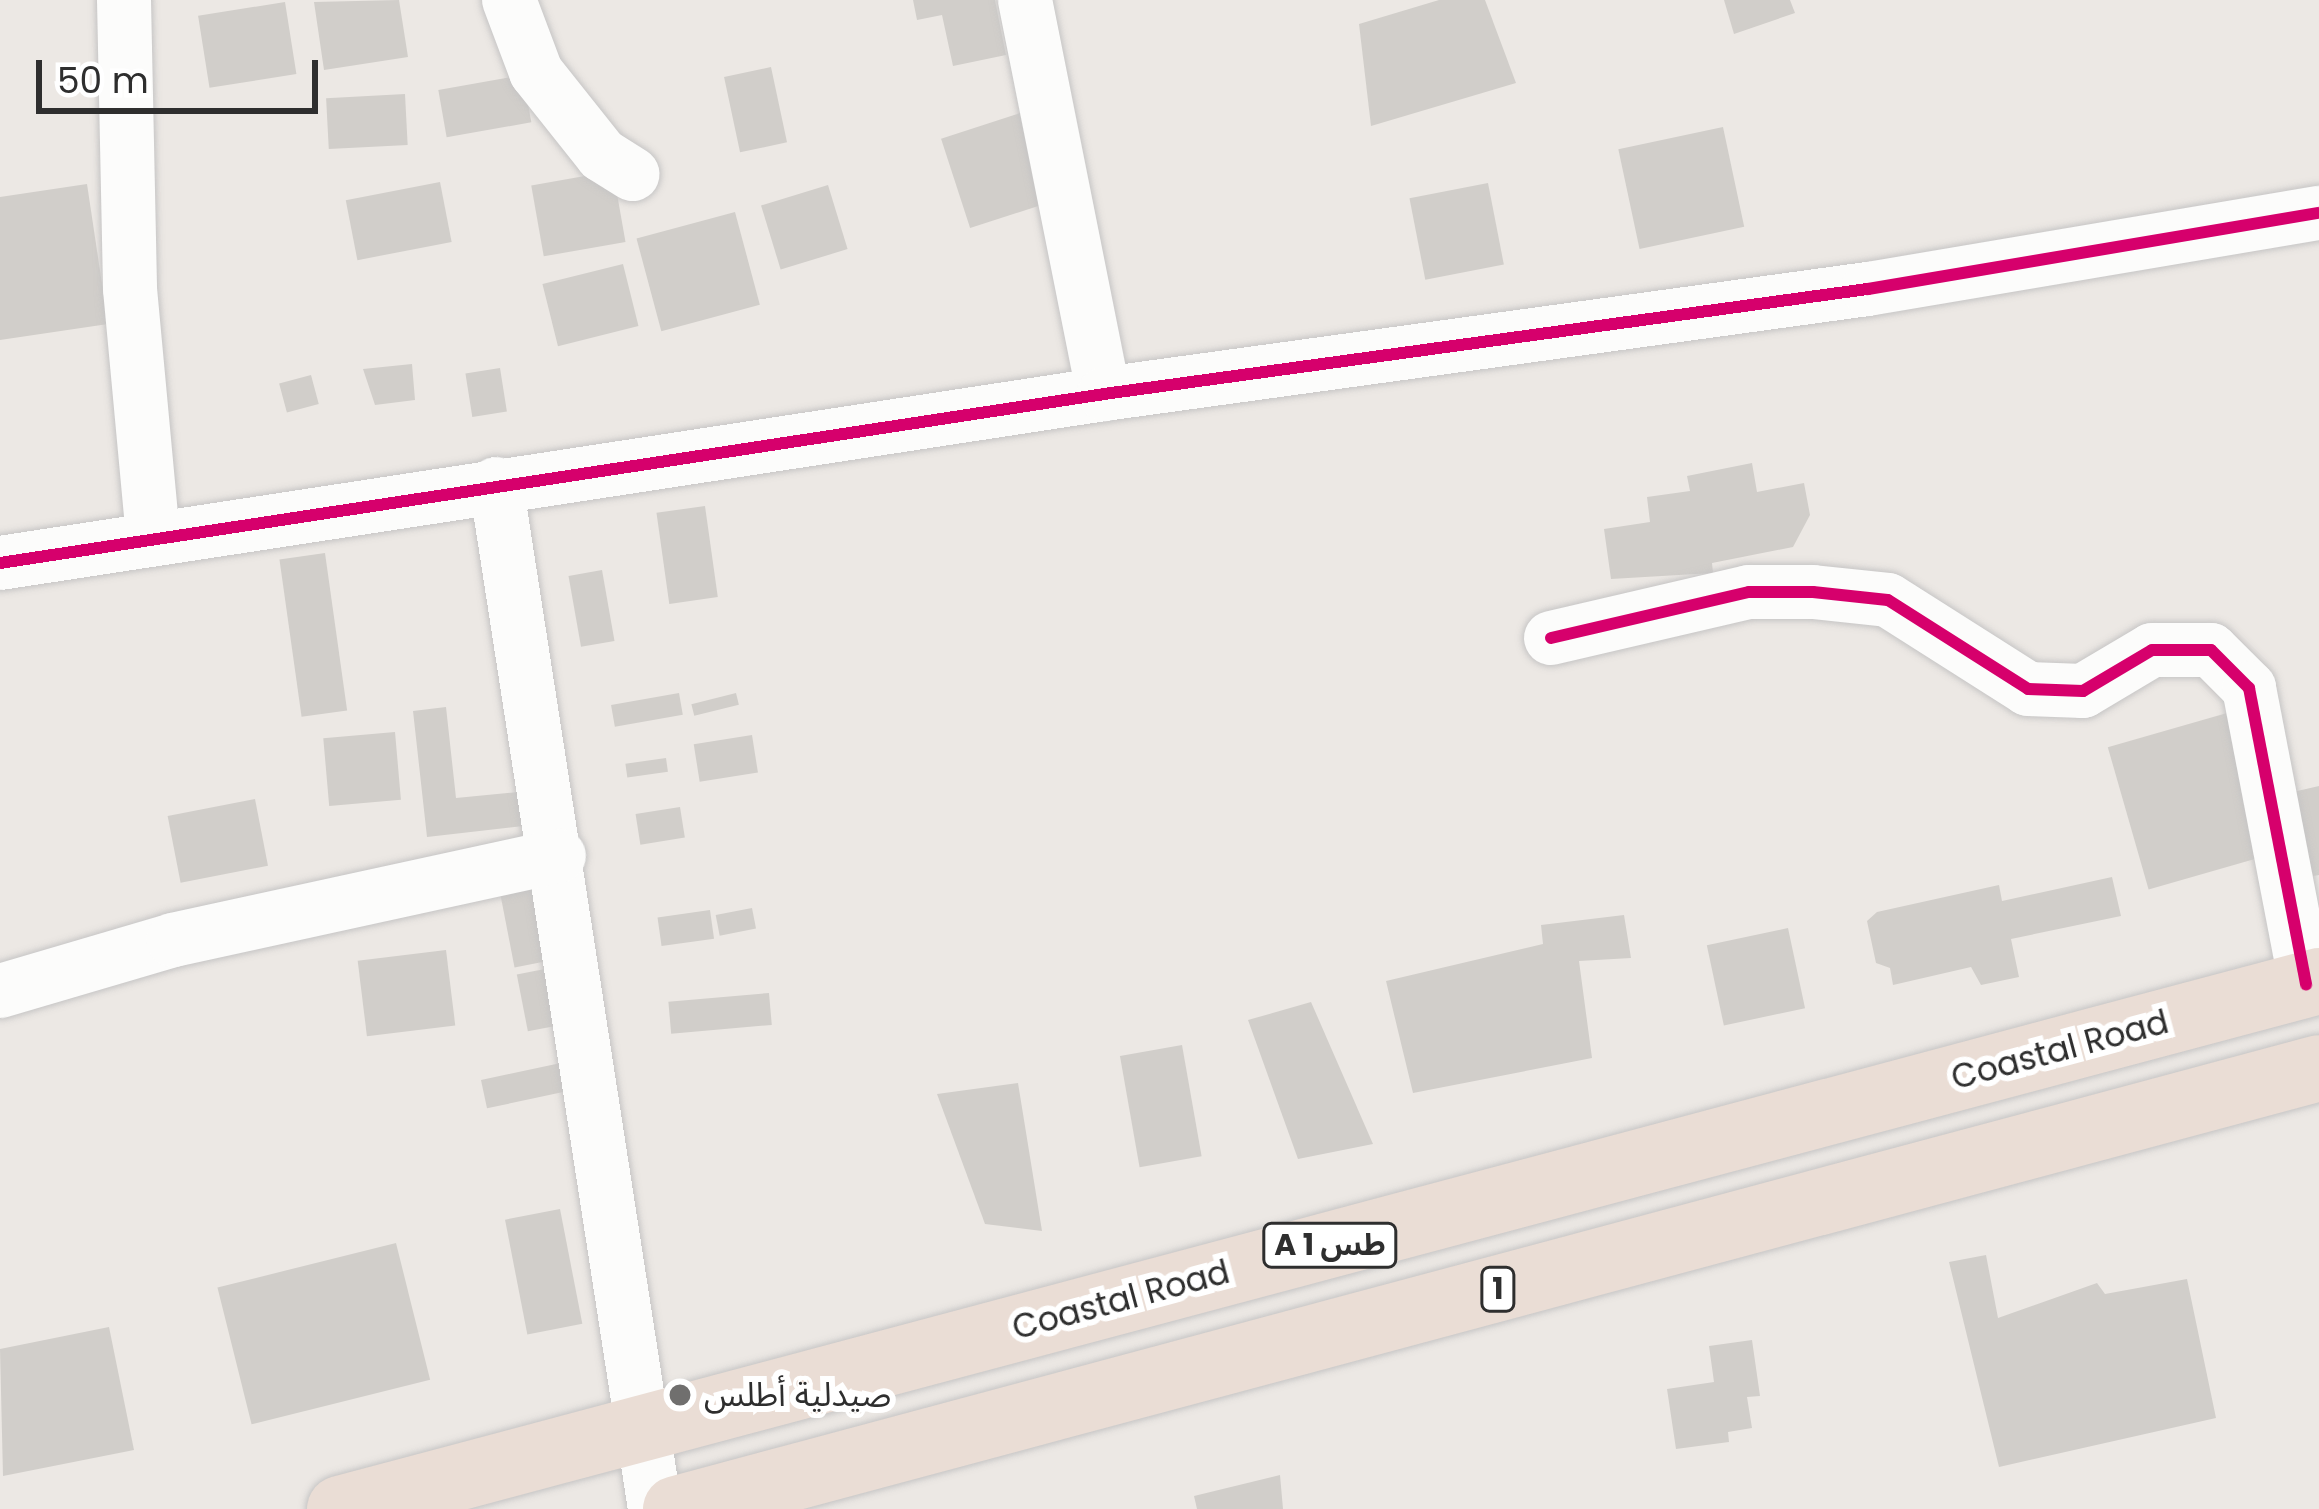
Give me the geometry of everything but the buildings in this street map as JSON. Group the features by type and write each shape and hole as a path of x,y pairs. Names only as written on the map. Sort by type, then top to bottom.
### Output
{"highway":[{"name":"Coastal Road","path":"340,1509 2312,983"},
{"name":"1","path":"676,1509 2319,1068"}],"street":[{"path":"124,0 130,289 153,536"},
{"path":"509,0 536,72 602,155 632,174"},
{"path":"1025,0 1104,394"},
{"path":"0,563 1104,394 1868,289 2319,214"},
{"path":"496,484 559,856 655,1509"},
{"path":"1551,638 1749,592 1813,592 1888,600 2028,689 2083,691 2152,650 2211,650 2249,688 2312,983"},
{"path":"0,991 173,940 559,856"}],"cycle path":[{"path":"0,563 1104,394 1868,289 2319,213"},
{"path":"1551,638 1749,592 1813,592 1888,600 2028,689 2083,691 2152,650 2211,650 2249,688 2306,985"}],"place":[{"name":"صيدلية أطلس","path":"680,1395"}]}
